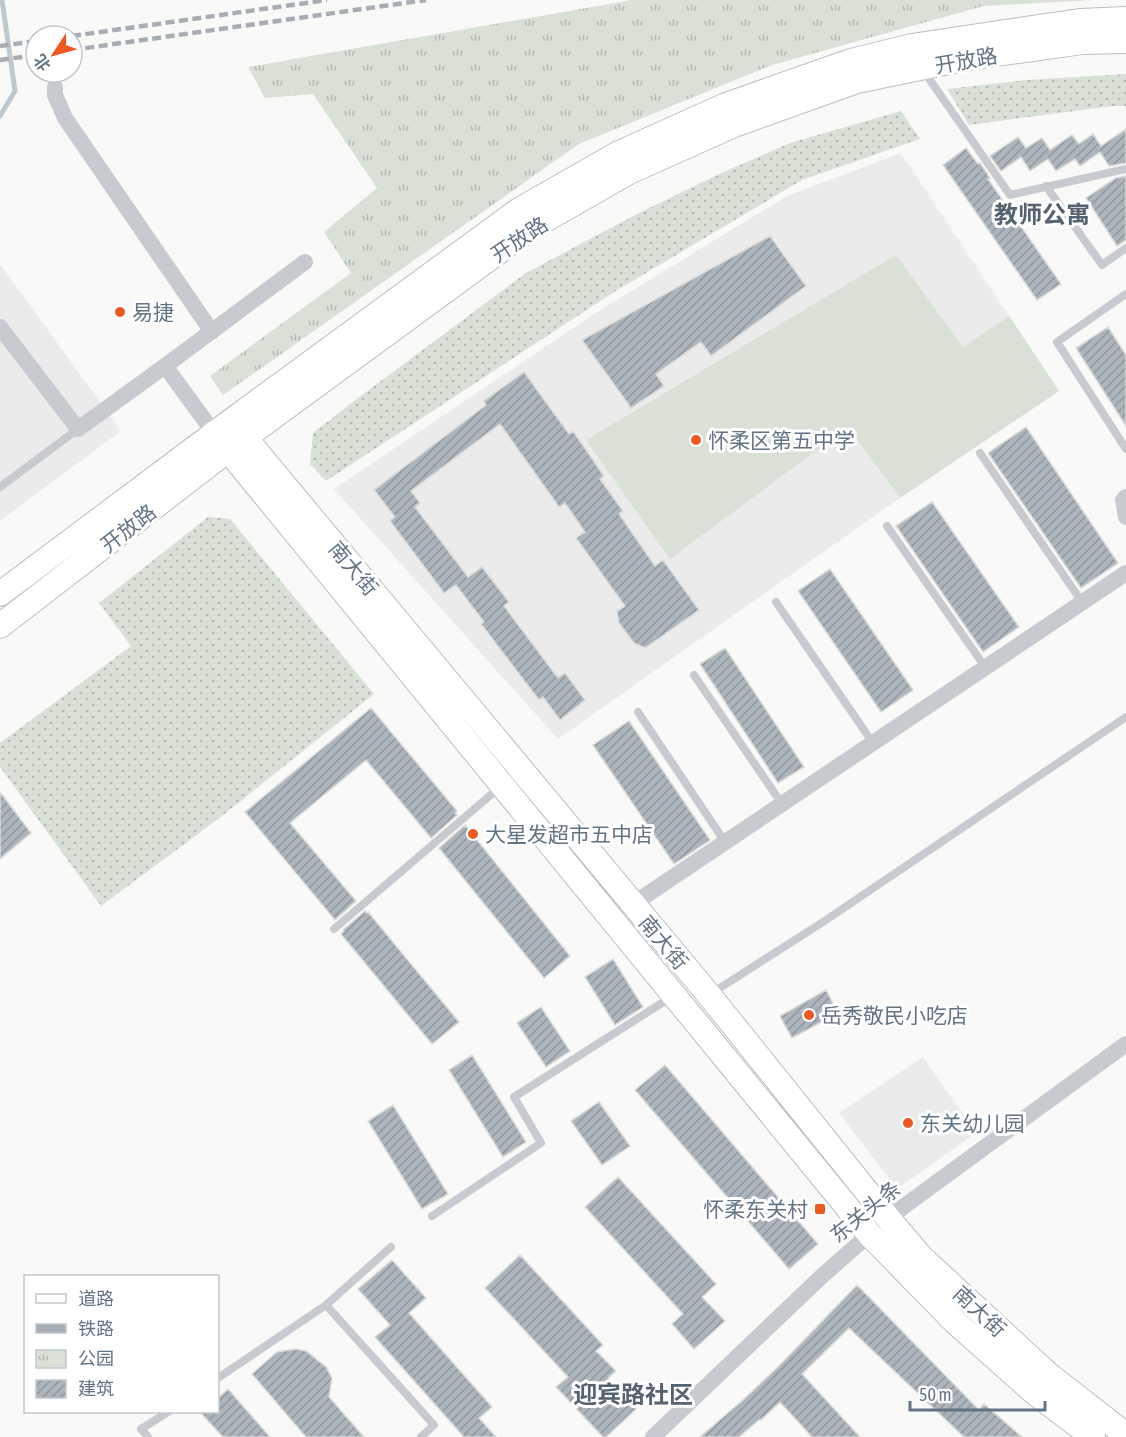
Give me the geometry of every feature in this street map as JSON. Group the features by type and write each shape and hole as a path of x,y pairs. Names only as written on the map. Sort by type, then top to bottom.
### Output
{"main road":[{"name":"开放路","path":"0,626 230,435 519,210 630,148 726,105 851,61 912,46 965,38 1080,21 1126,20"},
{"name":"开放路","path":"0,594 531,228 629,172 745,121 857,81 968,58 1082,42 1126,41"},
{"name":"南大街","path":"230,435 502,786 870,1235 963,1328 1035,1393 1093,1437"},
{"name":"南大街","path":"230,435 633,904 921,1257 1049,1375 1125,1431"}],"street":[{"path":"55,87 55,95 64,118 212,332"},
{"path":"0,327 78,429 305,261"},
{"path":"165,366 230,435"},
{"path":"1126,497 1123,501 1126,517"},
{"path":"633,904 1126,573"},
{"name":"东关头条","path":"653,1437 822,1276 888,1218 1126,1044"}],"lane":[{"path":"921,67 1010,195 1126,169"},
{"path":"1046,186 1102,265 1126,248"},
{"path":"1126,294 1057,342 1126,449"},
{"path":"0,487 78,429"},
{"path":"980,453 1082,602"},
{"path":"887,526 985,667"},
{"path":"776,602 873,743"},
{"path":"694,675 782,804"},
{"path":"638,712 724,842"},
{"path":"709,995 826,920 1126,717"},
{"path":"334,929 502,786"},
{"path":"432,1216 542,1143 514,1097 673,996"},
{"path":"219,1377 326,1305 391,1247"},
{"path":"326,1305 434,1425 421,1437"},
{"path":"148,1437 141,1429 166,1413"}],"shaded area":[{"name":"怀柔区第五中学","path":"901,153 1059,391 900,498 558,739 334,489 600,310 787,196"},
{"path":"0,264 121,431 0,521"},
{"name":"东关幼儿园","path":"923,1057 976,1133 897,1189 839,1113"}],"green space":[{"path":"632,0 1093,0 984,6 772,65 579,144 223,395 210,376 351,273 324,232 377,188 313,94 265,98 248,67"},
{"path":"1126,74 1126,106 969,125 947,89 1026,80"},
{"path":"901,111 920,139 802,180 614,292 326,481 310,464 313,433 526,273 635,215 790,143"},
{"path":"896,255 963,347 1009,316 1059,391 900,498 848,427 670,559 586,440"},
{"path":"208,517 230,519 374,694 222,816 101,906 0,767 0,743 131,646 99,603"}],"building":[{"path":"1126,129 1126,163 1109,166 1100,152 1080,166 1075,159 1056,171 1048,159 1030,171 1021,157 1001,171 990,156 1018,137 1026,148 1042,138 1050,150 1072,135 1079,144 1093,134 1101,146"},
{"path":"966,148 978,164 980,163 990,178 988,179 1061,284 1037,300 943,165"},
{"path":"1126,176 1126,240 1117,246 1086,198 1116,178"},
{"path":"770,236 806,286 711,356 701,342 656,374 664,386 631,408 582,340"},
{"path":"1108,327 1126,355 1126,426 1076,348"},
{"path":"524,372 569,434 573,431 604,476 600,479 623,511 619,514 655,566 663,560 699,610 645,648 634,643 619,623 617,611 625,606 576,538 585,532 565,503 559,507 500,424 411,491 420,503 415,507 468,577 482,567 509,602 504,606 558,678 565,673 585,700 560,720 543,697 539,700 481,624 484,622 456,585 444,593 390,521 395,517 374,490 486,405 484,401"},
{"path":"1026,427 1118,563 1081,588 988,453"},
{"path":"932,502 1019,627 983,652 896,526"},
{"path":"830,569 913,690 881,712 798,591"},
{"path":"725,648 804,767 778,783 700,664"},
{"path":"371,708 457,811 455,813 457,815 431,838 366,760 290,823 356,901 335,920 245,812"},
{"path":"629,721 710,840 674,864 593,745"},
{"path":"0,792 31,833 0,859"},
{"path":"465,825 570,956 544,978 439,848"},
{"path":"365,911 459,1022 432,1044 341,934"},
{"path":"613,959 643,1007 615,1025 585,977"},
{"name":"岳秀敬民小吃店","path":"826,990 838,1013 792,1038 780,1016"},
{"path":"541,1007 570,1051 546,1067 517,1023"},
{"path":"472,1055 526,1142 503,1157 449,1070"},
{"path":"665,1065 818,1244 789,1269 635,1090"},
{"path":"599,1102 630,1146 602,1165 571,1121"},
{"path":"393,1105 448,1194 422,1209 368,1121"},
{"path":"618,1177 716,1284 702,1297 725,1321 694,1349 672,1324 683,1314 585,1207"},
{"path":"520,1255 603,1345 596,1351 616,1371 608,1378 636,1409 606,1437 603,1437 556,1387 568,1377 485,1288"},
{"path":"392,1260 426,1298 409,1313 492,1407 479,1418 496,1437 464,1437 375,1337 390,1325 358,1289"},
{"path":"857,1285 979,1410 984,1404 1022,1437 964,1437 849,1328 802,1374 860,1437 812,1437 780,1402 739,1437 700,1437 778,1367"},
{"path":"296,1349 306,1351 326,1367 332,1378 329,1397 364,1437 306,1437 252,1374 277,1352"},
{"path":"228,1389 270,1437 223,1437 201,1413 219,1413 219,1397"}],"waterway":[{"path":"0,116 15,91 2,0"}],"railway":[{"path":"84,34 327,0"},
{"path":"84,48 426,0"},
{"path":"0,46 24,43"},
{"path":"0,60 24,57"}],"place":[{"name":"易捷","path":"120,312"},
{"name":"怀柔区第五中学","path":"696,440"},
{"name":"大星发超市五中店","path":"473,834"},
{"name":"岳秀敬民小吃店","path":"809,1015"},
{"name":"东关幼儿园","path":"908,1123"},
{"name":"怀柔东关村","path":"820,1209"}],"district":[{"name":"教师公寓","path":"1042,214"},
{"name":"迎宾路社区","path":"633,1394"}]}
